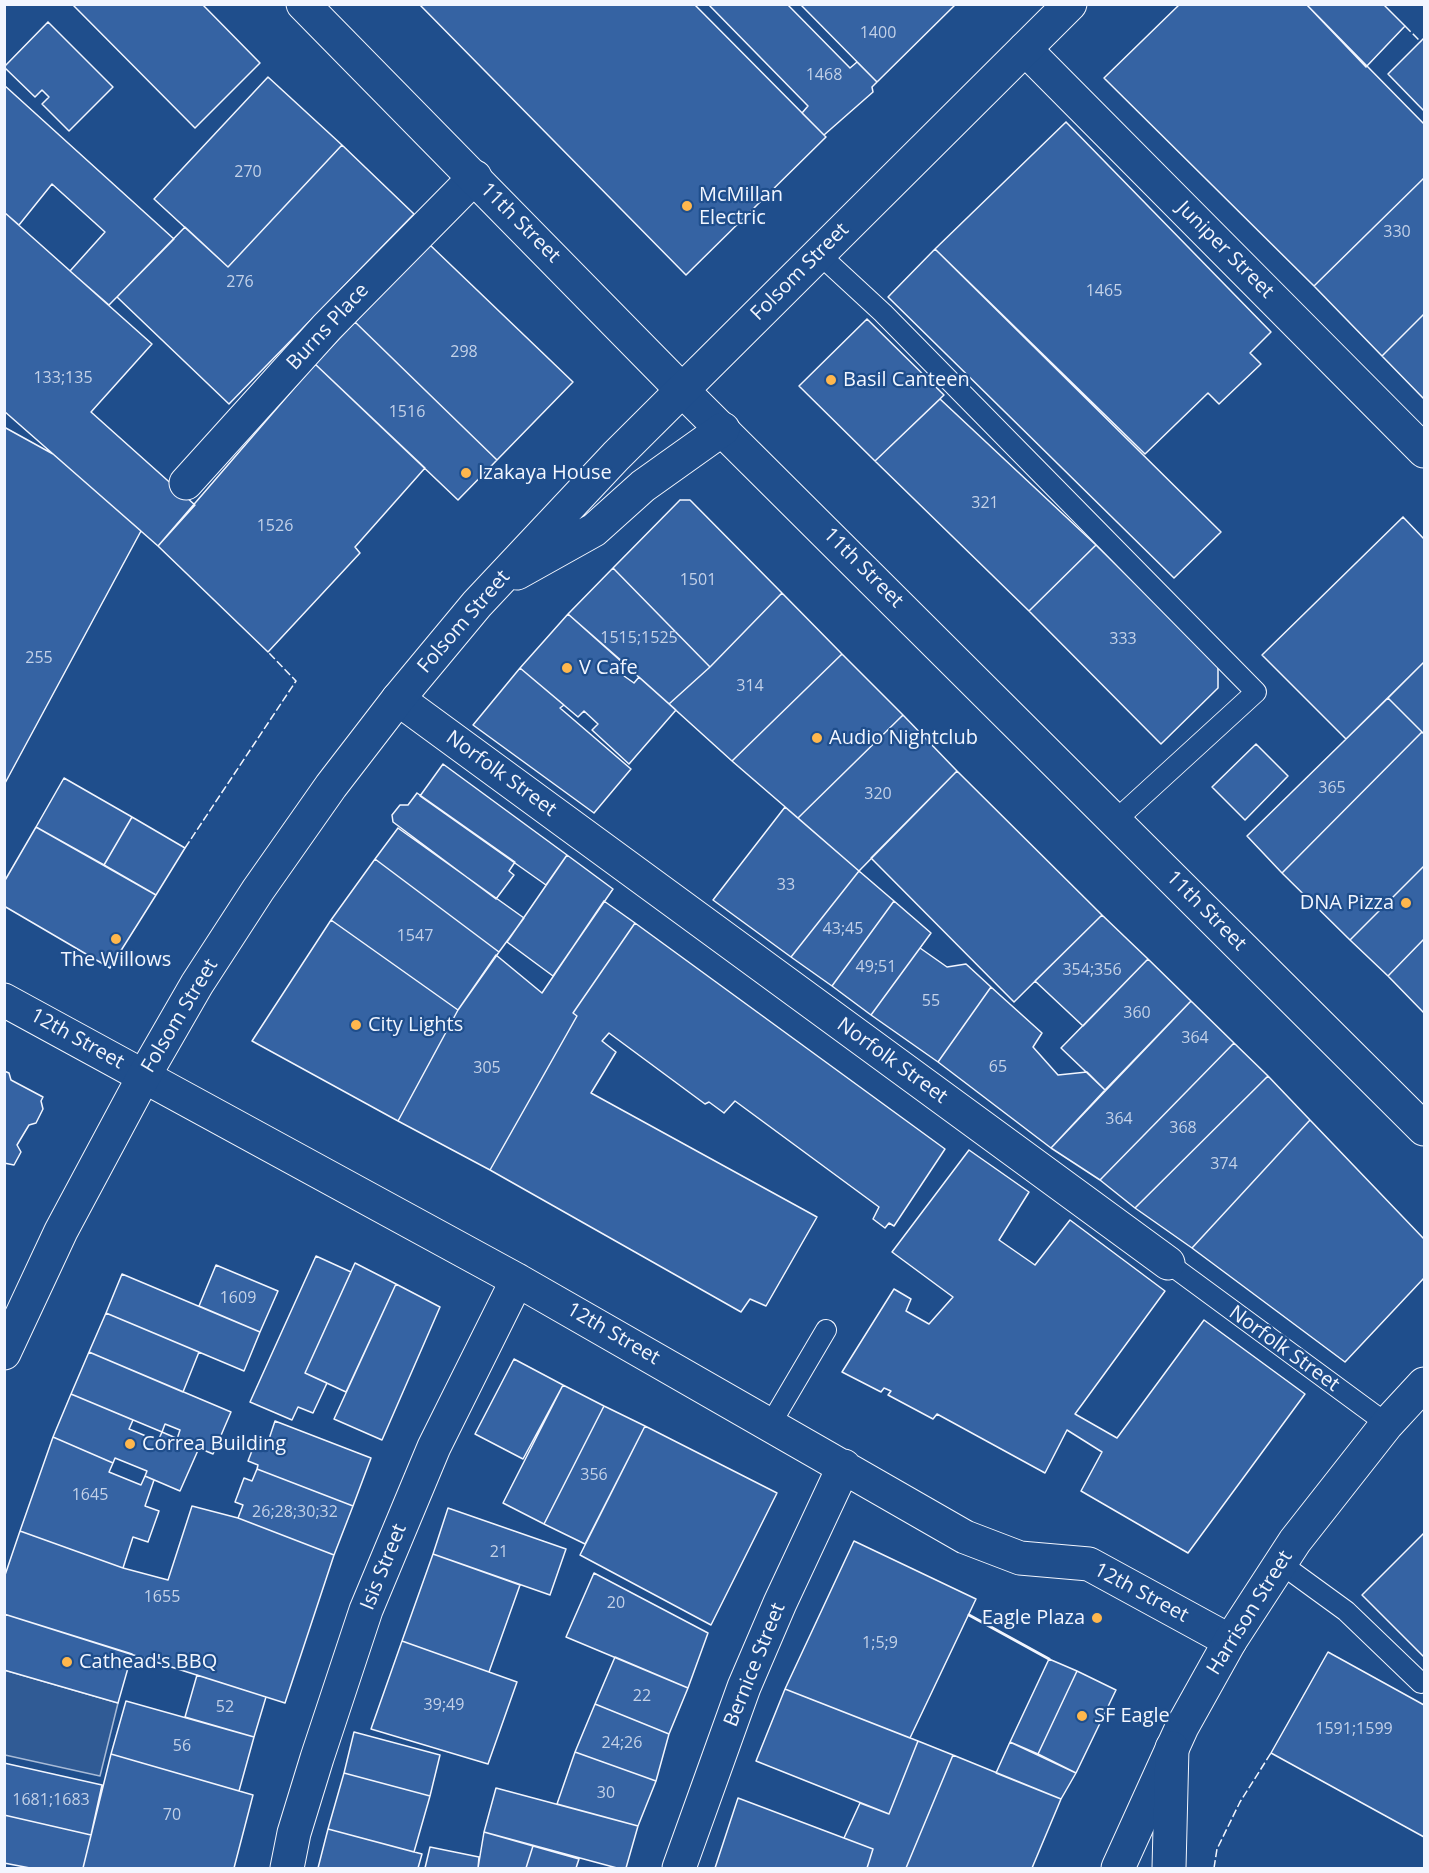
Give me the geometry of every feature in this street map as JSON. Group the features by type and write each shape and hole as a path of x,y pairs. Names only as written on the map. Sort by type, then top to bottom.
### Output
{"street":[{"name":"11th Street","path":"303,4 682,390 1425,1129"},
{"name":"Folsom Street","path":"4,1353 61,1231 144,1076 197,984 258,890 331,786 398,699 492,588 682,390 1070,4"},
{"name":"Juniper Street","path":"1025,49 1425,451"},
{"name":"Burns Place","path":"186,483 327,327 475,177"},
{"path":"492,588 594,530 643,486 723,429"},
{"name":"Norfolk Street","path":"398,699 1168,1263"},
{"name":"12th Street","path":"4,1000 517,1280 965,1537 1020,1558 1089,1564 1230,1641"},
{"name":"Isis Street","path":"287,1869 294,1833 316,1758 370,1600 434,1447 517,1280"},
{"name":"Harrison Street","path":"1118,1869 1172,1748 1230,1641 1280,1563 1387,1424 1425,1384"},
{"name":"Bernice Street","path":"679,1869 744,1687 780,1603 844,1466"},
{"path":"1169,1869 1172,1748"}],"lane":[{"path":"818,253 883,313 1256,692 1116,820"},
{"name":"Norfolk Street","path":"1168,1263 1387,1424"},
{"path":"770,1425 826,1330"},
{"path":"1280,1563 1346,1611 1421,1683"}],"shaded area":[{"path":"4,1670 118,1703 100,1776 5,1755"}],"building":[{"path":"72,4 202,4 260,63 195,128"},
{"name":"McMillan Electric","path":"419,4 694,4 826,137 686,275"},
{"path":"708,4 787,4 850,68 857,62 877,82 872,87 873,92 824,135 802,113 808,106"},
{"path":"800,4 956,4 877,82"},
{"path":"1180,4 1306,4 1424,124 1424,178 1314,286 1104,78"},
{"path":"1306,4 1383,4 1405,26 1366,67"},
{"path":"48,22 113,87 69,131 42,104 49,97 42,90 35,97 4,67"},
{"path":"1424,38 1424,111 1388,74"},
{"path":"268,77 342,145 228,267 154,199"},
{"path":"4,85 174,239 109,305 70,271 105,232 52,184 19,225 4,212"},
{"path":"1066,122 1271,332 1250,353 1261,364 1219,404 1208,393 1145,454 935,249"},
{"path":"342,145 414,214 229,404 117,297 185,227 228,267"},
{"path":"1424,178 1424,314 1382,356 1314,286"},
{"path":"4,212 152,344 91,412 195,505 158,546 4,411"},
{"path":"430,245 573,382 497,460 355,322"},
{"path":"935,249 1221,532 1174,578 888,297"},
{"path":"1424,314 1424,399 1382,356"},
{"path":"867,319 944,395 875,461 799,386"},
{"path":"355,322 497,460 458,500 315,364"},
{"path":"315,364 425,468 355,547 360,553 268,652 158,546"},
{"path":"940,399 1096,545 1029,611 875,461"},
{"path":"4,427 53,454 141,531 4,785"},
{"path":"680,500 690,500 782,593 710,667 613,568"},
{"path":"1403,517 1424,539 1424,662 1346,739 1262,655"},
{"path":"1096,545 1218,666 1218,688 1161,744 1029,611"},
{"path":"613,568 710,667 669,704 568,614"},
{"path":"782,593 842,654 732,761 669,704 710,667"},
{"path":"568,614 624,663 624,676 634,683 639,677 676,710 629,764 592,730 598,724 584,711 578,717 520,668"},
{"name":"Audio Nightclub","path":"842,654 903,715 798,818 732,761"},
{"path":"1424,662 1424,734 1388,698"},
{"path":"520,668 564,705 560,708 631,769 594,813 473,725"},
{"path":"1388,698 1422,732 1282,873 1247,836"},
{"path":"903,715 957,771 859,871 798,818"},
{"path":"1422,732 1424,734 1424,866 1350,940 1282,873"},
{"path":"1256,744 1288,776 1245,820 1212,787"},
{"path":"443,764 567,855 546,885 420,796"},
{"path":"957,771 1102,915 1014,1002 871,858"},
{"path":"64,778 132,817 104,865 36,827"},
{"path":"417,793 515,862 509,871 514,875 496,899 393,822 392,815 400,805 408,805"},
{"path":"785,807 859,871 791,957 713,900"},
{"path":"132,817 185,848 156,895 104,865"},
{"path":"36,827 156,895 110,968 4,906 4,882"},
{"path":"398,828 524,918 499,952 375,859"},
{"path":"567,855 613,889 553,976 507,942"},
{"path":"375,859 499,952 458,1010 331,920"},
{"name":"DNA Pizza","path":"1424,866 1424,939 1388,976 1350,940"},
{"path":"859,871 894,901 832,986 791,957"},
{"path":"604,901 635,923 573,1013 577,1016 490,1170 398,1121 458,1010 496,955 542,993"},
{"path":"894,901 931,933 871,1015 832,986"},
{"path":"1102,915 1148,959 1083,1026 1035,981"},
{"name":"City Lights","path":"331,920 458,1010 398,1121 252,1041"},
{"path":"635,923 945,1149 894,1226 889,1223 885,1228 873,1219 879,1207 735,1101 724,1113 709,1102 705,1104 609,1033 602,1041 616,1052 591,1093 817,1217 766,1306 750,1299 741,1312 490,1170 577,1016 573,1013"},
{"path":"1424,939 1424,1013 1388,976"},
{"path":"920,948 947,967 966,964 991,987 938,1062 871,1015"},
{"path":"1148,959 1191,1001 1105,1090 1061,1048"},
{"path":"991,987 1042,1033 1033,1047 1058,1075 1087,1072 1105,1090 1051,1148 938,1062"},
{"path":"1191,1001 1234,1043 1100,1180 1051,1148"},
{"path":"1234,1043 1268,1076 1135,1208 1100,1180"},
{"path":"4,1071 9,1073 11,1080 43,1097 41,1101 43,1109 36,1123 29,1125 17,1145 21,1152 14,1165 4,1163"},
{"path":"1268,1076 1310,1120 1192,1248 1135,1208"},
{"path":"1310,1120 1424,1239 1424,1278 1345,1362 1192,1248"},
{"path":"969,1150 1029,1192 999,1240 1035,1265 1070,1220 1165,1291 1075,1414 1117,1438 1204,1320 1305,1394 1188,1553 1081,1491 1102,1452 1067,1430 1045,1473 937,1414 933,1419 888,1395 891,1391 884,1388 881,1392 842,1372 894,1289 911,1299 906,1311 929,1324 953,1297 892,1252"},
{"path":"316,1256 351,1272 305,1373 327,1383 313,1413 298,1407 292,1420 250,1402"},
{"path":"355,1263 396,1284 346,1392 305,1373"},
{"path":"216,1265 278,1291 260,1332 199,1306"},
{"path":"122,1274 260,1332 244,1371 106,1313"},
{"path":"396,1284 440,1307 382,1440 334,1419"},
{"path":"106,1313 199,1352 183,1392 89,1352"},
{"path":"89,1352 231,1412 213,1454 177,1439 180,1430 165,1424 162,1432 71,1394"},
{"path":"514,1359 563,1385 523,1459 475,1434"},
{"path":"563,1385 604,1406 544,1524 503,1503"},
{"name":"Correa Building","path":"71,1394 133,1420 129,1429 158,1441 162,1432 199,1448 180,1491 145,1476 147,1471 115,1458 113,1463 53,1437"},
{"path":"604,1406 645,1426 585,1544 544,1524"},
{"path":"275,1421 371,1458 353,1506 257,1469 258,1465 248,1461 257,1438 268,1442"},
{"path":"645,1426 777,1493 711,1625 580,1555"},
{"path":"53,1437 113,1463 109,1472 141,1485 145,1476 154,1480 145,1506 159,1511 148,1542 133,1537 123,1568 20,1531"},
{"path":"257,1469 353,1506 334,1555 238,1518 243,1505 235,1502 244,1478 252,1481"},
{"path":"192,1506 238,1518 334,1555 285,1703 4,1614 4,1578 20,1531 123,1568 168,1580"},
{"path":"448,1508 566,1549 550,1595 433,1554"},
{"path":"1424,1533 1424,1657 1362,1595"},
{"path":"854,1541 976,1599 910,1738 785,1689"},
{"path":"433,1554 520,1585 489,1672 402,1641"},
{"path":"594,1573 708,1633 688,1688 566,1637"},
{"name":"Cathead's BBQ","path":"4,1614 132,1654 118,1703 4,1670"},
{"path":"402,1641 517,1682 488,1764 371,1729"},
{"path":"1328,1652 1424,1705 1424,1837 1271,1753"},
{"path":"615,1657 688,1688 669,1734 595,1704"},
{"path":"1049,1659 1077,1671 1038,1754 1010,1742"},
{"path":"1077,1671 1116,1690 1076,1773 1038,1754"},
{"path":"197,1675 266,1697 254,1737 185,1717"},
{"path":"785,1689 918,1741 889,1814 756,1761"},
{"path":"126,1701 254,1737 239,1791 111,1754"},
{"path":"595,1704 669,1734 656,1781 575,1752"},
{"path":"354,1732 440,1755 430,1796 344,1773"},
{"path":"918,1741 953,1755 906,1868 867,1868 873,1849 844,1838 860,1803 889,1814"},
{"path":"1010,1742 1076,1773 1061,1799 996,1773"},
{"path":"575,1752 656,1781 638,1826 557,1804"},
{"path":"111,1754 253,1795 234,1868 83,1868"},
{"path":"953,1755 1061,1799 1032,1868 906,1868"},
{"path":"4,1763 102,1785 91,1835 4,1815"},
{"path":"344,1773 430,1796 414,1852 328,1829"},
{"path":"496,1788 638,1826 626,1868 617,1868 484,1832"},
{"path":"738,1798 873,1849 867,1868 715,1868"},
{"path":"4,1815 91,1835 83,1868 30,1868 4,1863"},
{"path":"328,1829 422,1854 418,1868 318,1868"},
{"path":"484,1832 533,1846 526,1868 478,1868"},
{"path":"533,1846 579,1859 576,1868 526,1868"},
{"path":"430,1847 479,1857 478,1868 425,1868"}],"fence":[{"path":"1405,26 1421,42"},
{"path":"185,848 296,681 268,652"},
{"path":"1214,1868 1217,1849 1240,1802 1271,1753"}],"wall":[{"path":"969,1615 1049,1659"}],"place":[{"name":"McMillan Electric","path":"687,206"},
{"name":"Basil Canteen","path":"831,380"},
{"name":"Izakaya House","path":"466,473"},
{"name":"V Cafe","path":"567,668"},
{"name":"Audio Nightclub","path":"817,738"},
{"name":"DNA Pizza","path":"1406,903"},
{"name":"The Willows","path":"116,939"},
{"name":"City Lights","path":"356,1025"},
{"name":"Correa Building","path":"130,1444"},
{"name":"Eagle Plaza","path":"1097,1618"},
{"name":"Cathead's BBQ","path":"67,1662"},
{"name":"SF Eagle","path":"1082,1716"}]}
